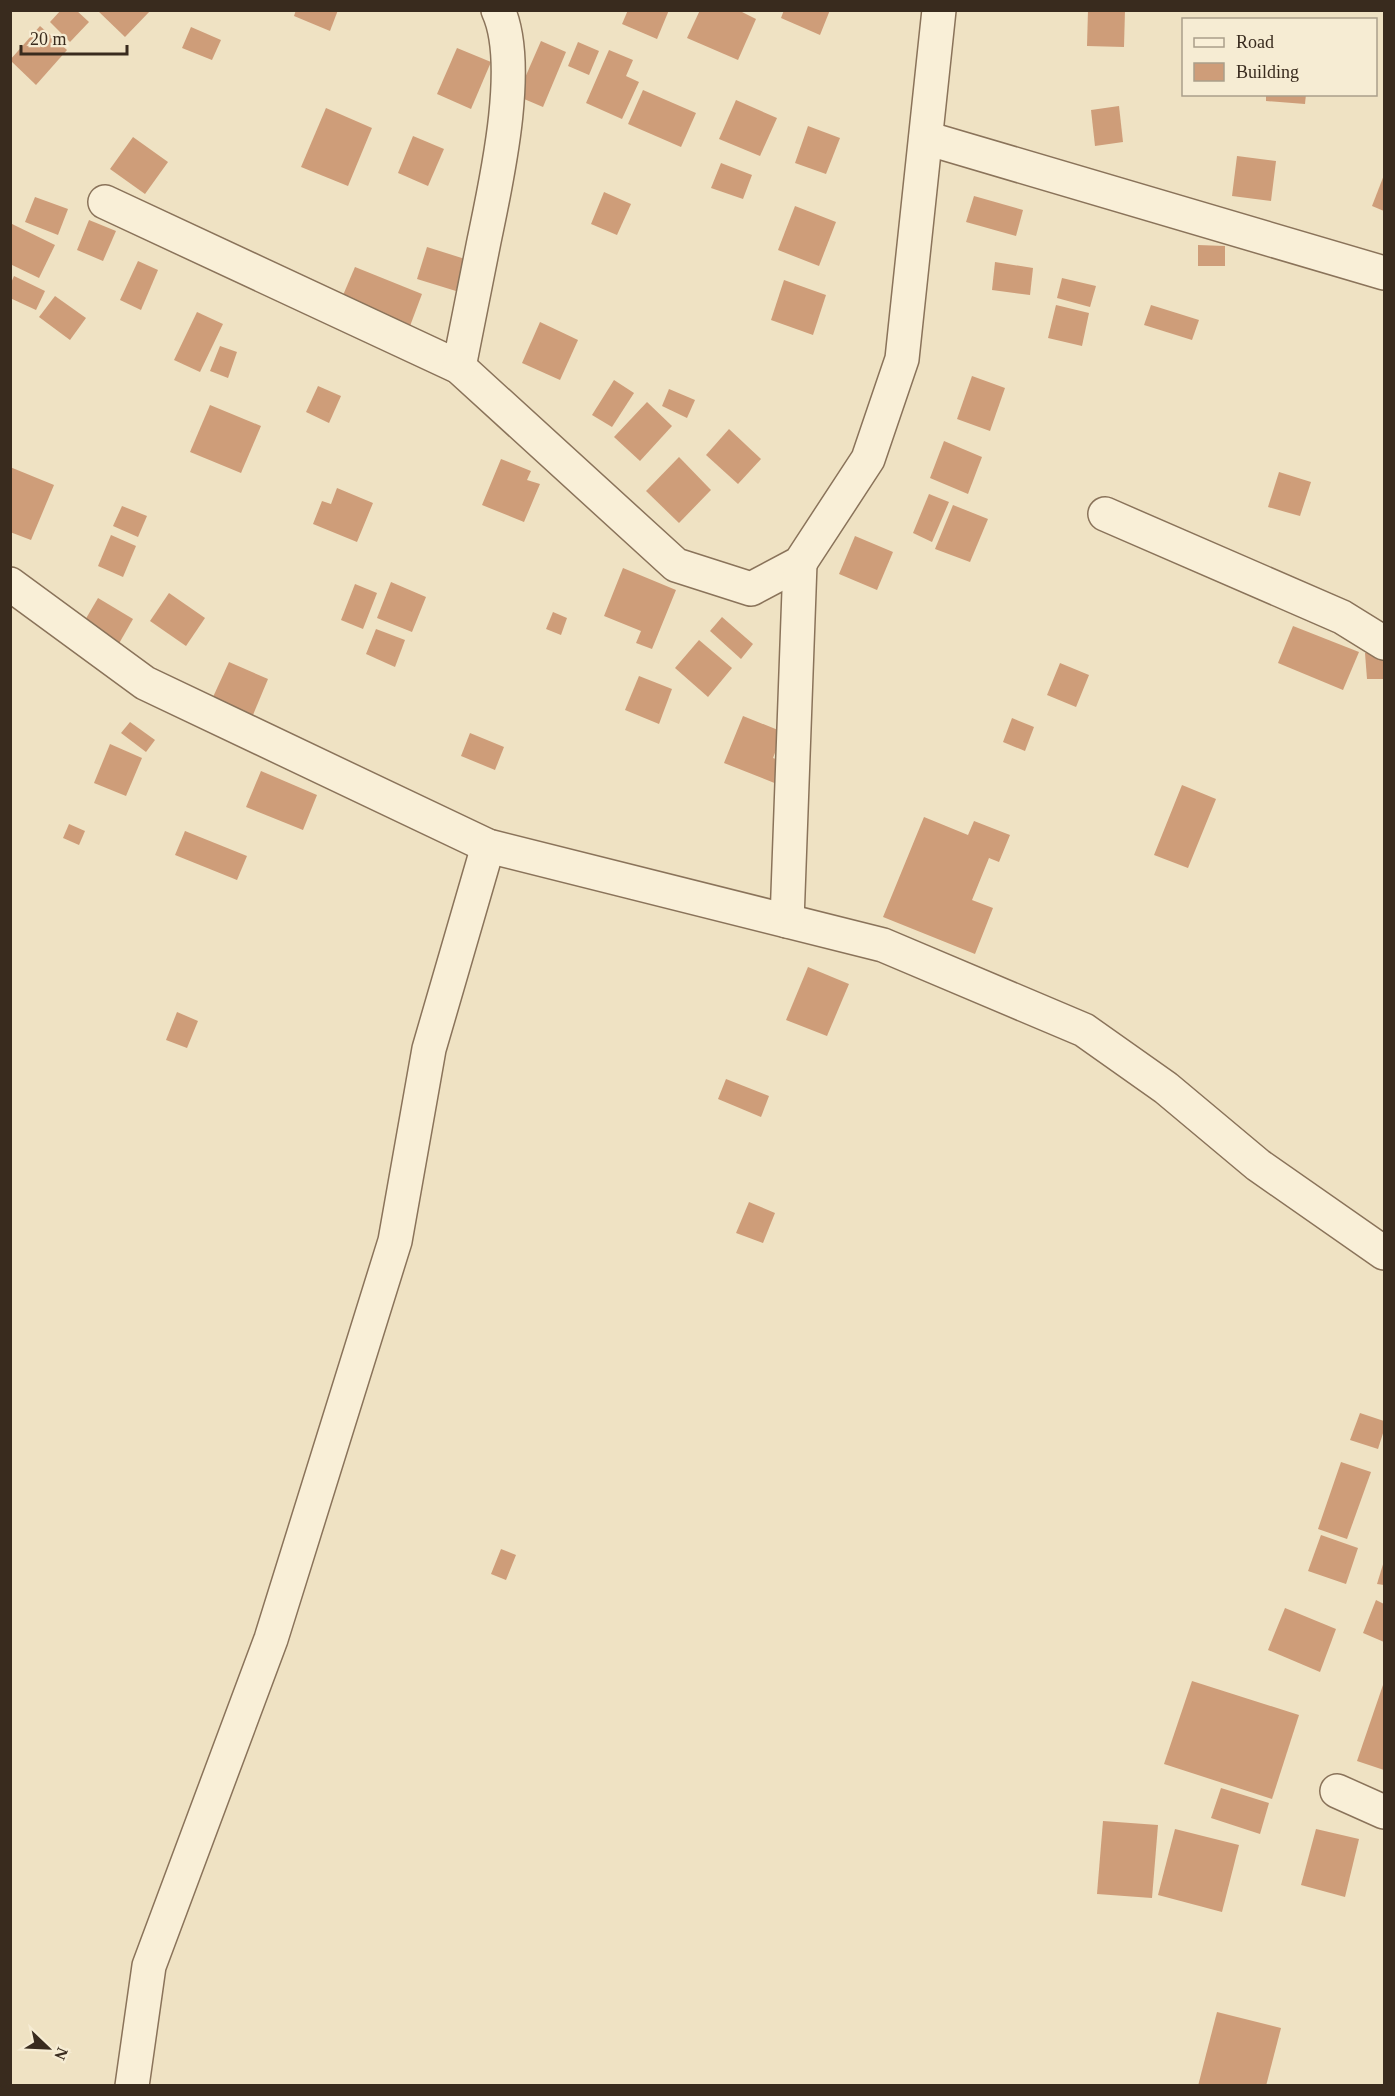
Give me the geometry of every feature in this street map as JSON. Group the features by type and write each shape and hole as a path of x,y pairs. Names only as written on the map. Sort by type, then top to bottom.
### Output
{"street":[{"path":"459,367 499,165 506,104 507,44 498,10"},
{"path":"105,202 459,367 676,565 751,589 800,563 868,459 902,359 939,10"},
{"path":"926,138 1384,273"},
{"path":"1105,514 1342,617 1384,643"},
{"path":"787,921 800,563"},
{"path":"10,585 146,684 488,846 883,945 1084,1030 1166,1088 1258,1165 1384,1253"},
{"path":"132,2085 149,1966 271,1639 395,1241 429,1049 488,846"},
{"path":"1337,1791 1384,1812"}],"building":[{"path":"61,10 76,10 89,22 70,42 50,22"},
{"path":"97,10 151,10 125,37"},
{"path":"296,10 338,10 330,31 294,16"},
{"path":"628,10 669,10 657,39 622,24"},
{"path":"700,10 738,10 756,19 738,60 687,38"},
{"path":"784,10 830,10 820,35 781,18"},
{"path":"1088,10 1125,10 1124,47 1087,46"},
{"path":"40,26 67,50 36,85 10,60"},
{"path":"191,27 221,40 212,60 182,48"},
{"path":"541,41 566,52 543,107 517,96"},
{"path":"578,42 599,51 589,75 568,66"},
{"path":"457,48 491,62 471,109 437,94"},
{"path":"609,50 633,60 626,76 639,82 622,119 586,103"},
{"path":"643,90 696,113 681,147 628,124"},
{"path":"1266,96 1306,96 1305,104 1266,101"},
{"path":"736,100 777,118 760,156 719,139"},
{"path":"1119,106 1123,142 1095,146 1091,110"},
{"path":"326,108 372,128 348,186 301,167"},
{"path":"808,126 840,138 826,174 795,163"},
{"path":"413,136 444,149 428,186 398,173"},
{"path":"133,137 168,162 145,194 110,169"},
{"path":"1237,156 1276,161 1271,201 1232,196"},
{"path":"721,163 752,175 743,199 711,188"},
{"path":"1384,175 1384,211 1372,206"},
{"path":"604,192 631,204 617,235 591,224"},
{"path":"974,196 1023,210 1016,236 966,222"},
{"path":"35,197 68,209 58,235 25,222"},
{"path":"795,206 836,222 819,266 778,250"},
{"path":"89,220 116,231 103,261 77,250"},
{"path":"10,223 55,245 39,278 10,264"},
{"path":"1198,245 1225,246 1225,266 1198,266"},
{"path":"427,247 465,259 456,291 417,279"},
{"path":"138,261 158,270 141,310 120,300"},
{"path":"995,262 1033,268 1030,295 992,290"},
{"path":"355,267 422,294 407,334 338,307"},
{"path":"14,276 45,291 36,310 10,298 10,285"},
{"path":"1062,278 1096,286 1090,307 1057,298"},
{"path":"784,280 826,295 813,335 771,320"},
{"path":"55,296 86,318 70,340 39,317"},
{"path":"1056,305 1089,313 1082,346 1048,338"},
{"path":"1151,305 1199,320 1192,340 1144,325"},
{"path":"197,312 223,324 200,372 174,360"},
{"path":"540,322 578,340 560,380 522,363"},
{"path":"220,346 237,352 228,378 210,371"},
{"path":"972,376 1005,388 990,431 957,419"},
{"path":"614,380 634,393 612,427 592,415"},
{"path":"318,386 341,396 329,423 306,412"},
{"path":"669,389 695,400 687,418 662,406"},
{"path":"647,402 672,426 640,461 614,437"},
{"path":"210,405 261,426 241,473 190,452"},
{"path":"729,429 761,459 738,484 706,455"},
{"path":"944,441 982,457 968,494 930,478"},
{"path":"679,457 711,490 679,523 646,491"},
{"path":"501,459 531,471 527,480 540,484 524,522 482,505"},
{"path":"10,467 54,485 31,540 10,532"},
{"path":"1279,472 1311,482 1300,516 1268,507"},
{"path":"337,488 373,503 357,542 313,524 322,501 331,504"},
{"path":"929,494 949,502 932,542 913,533"},
{"path":"953,505 988,519 970,562 935,549"},
{"path":"122,506 147,516 138,537 113,526"},
{"path":"111,535 136,546 123,577 98,566"},
{"path":"855,536 893,552 877,590 839,574"},
{"path":"623,568 676,590 652,649 636,643 641,631 604,616"},
{"path":"391,582 426,597 412,632 377,618"},
{"path":"355,584 377,593 363,629 341,620"},
{"path":"169,593 205,618 186,646 150,621"},
{"path":"98,598 133,619 117,647 81,627"},
{"path":"553,612 567,618 561,635 546,629"},
{"path":"722,617 753,644 741,659 710,631"},
{"path":"1293,626 1359,652 1343,690 1278,663"},
{"path":"376,629 405,640 395,667 366,654"},
{"path":"699,640 732,668 708,697 675,668"},
{"path":"1384,652 1384,679 1367,679 1365,653"},
{"path":"229,662 268,679 253,715 213,697"},
{"path":"1060,663 1089,675 1076,707 1047,695"},
{"path":"639,676 672,689 659,724 625,710"},
{"path":"743,716 783,732 773,758 786,763 777,784 724,763"},
{"path":"1012,718 1034,727 1025,751 1003,742"},
{"path":"130,722 155,740 146,752 121,733"},
{"path":"470,733 504,747 495,770 461,756"},
{"path":"110,744 142,758 126,796 94,783"},
{"path":"261,771 317,795 303,830 246,807"},
{"path":"1182,785 1216,799 1188,868 1154,855"},
{"path":"924,817 968,835 974,821 1010,835 999,862 989,858 972,900 993,908 975,954 883,917"},
{"path":"69,824 85,831 79,845 63,838"},
{"path":"185,831 247,856 237,880 175,855"},
{"path":"808,967 849,984 827,1036 786,1020"},
{"path":"177,1012 198,1021 187,1048 166,1040"},
{"path":"726,1079 769,1096 761,1117 718,1099"},
{"path":"749,1202 775,1213 763,1243 736,1233"},
{"path":"1360,1413 1384,1421 1384,1430 1378,1449 1350,1440"},
{"path":"1341,1462 1371,1472 1347,1539 1318,1529"},
{"path":"1321,1535 1358,1548 1346,1584 1308,1571"},
{"path":"501,1549 516,1555 506,1580 491,1574"},
{"path":"1384,1561 1384,1585 1377,1584"},
{"path":"1376,1600 1384,1604 1384,1642 1363,1633"},
{"path":"1285,1608 1336,1629 1320,1672 1268,1650"},
{"path":"1192,1681 1299,1715 1272,1799 1164,1764"},
{"path":"1384,1682 1384,1770 1357,1761"},
{"path":"1221,1788 1269,1803 1260,1834 1211,1818"},
{"path":"1103,1821 1158,1825 1152,1898 1097,1894"},
{"path":"1175,1829 1239,1845 1222,1912 1158,1895"},
{"path":"1316,1829 1359,1839 1345,1897 1301,1885"},
{"path":"1217,2012 1281,2028 1266,2086 1198,2086"}]}
